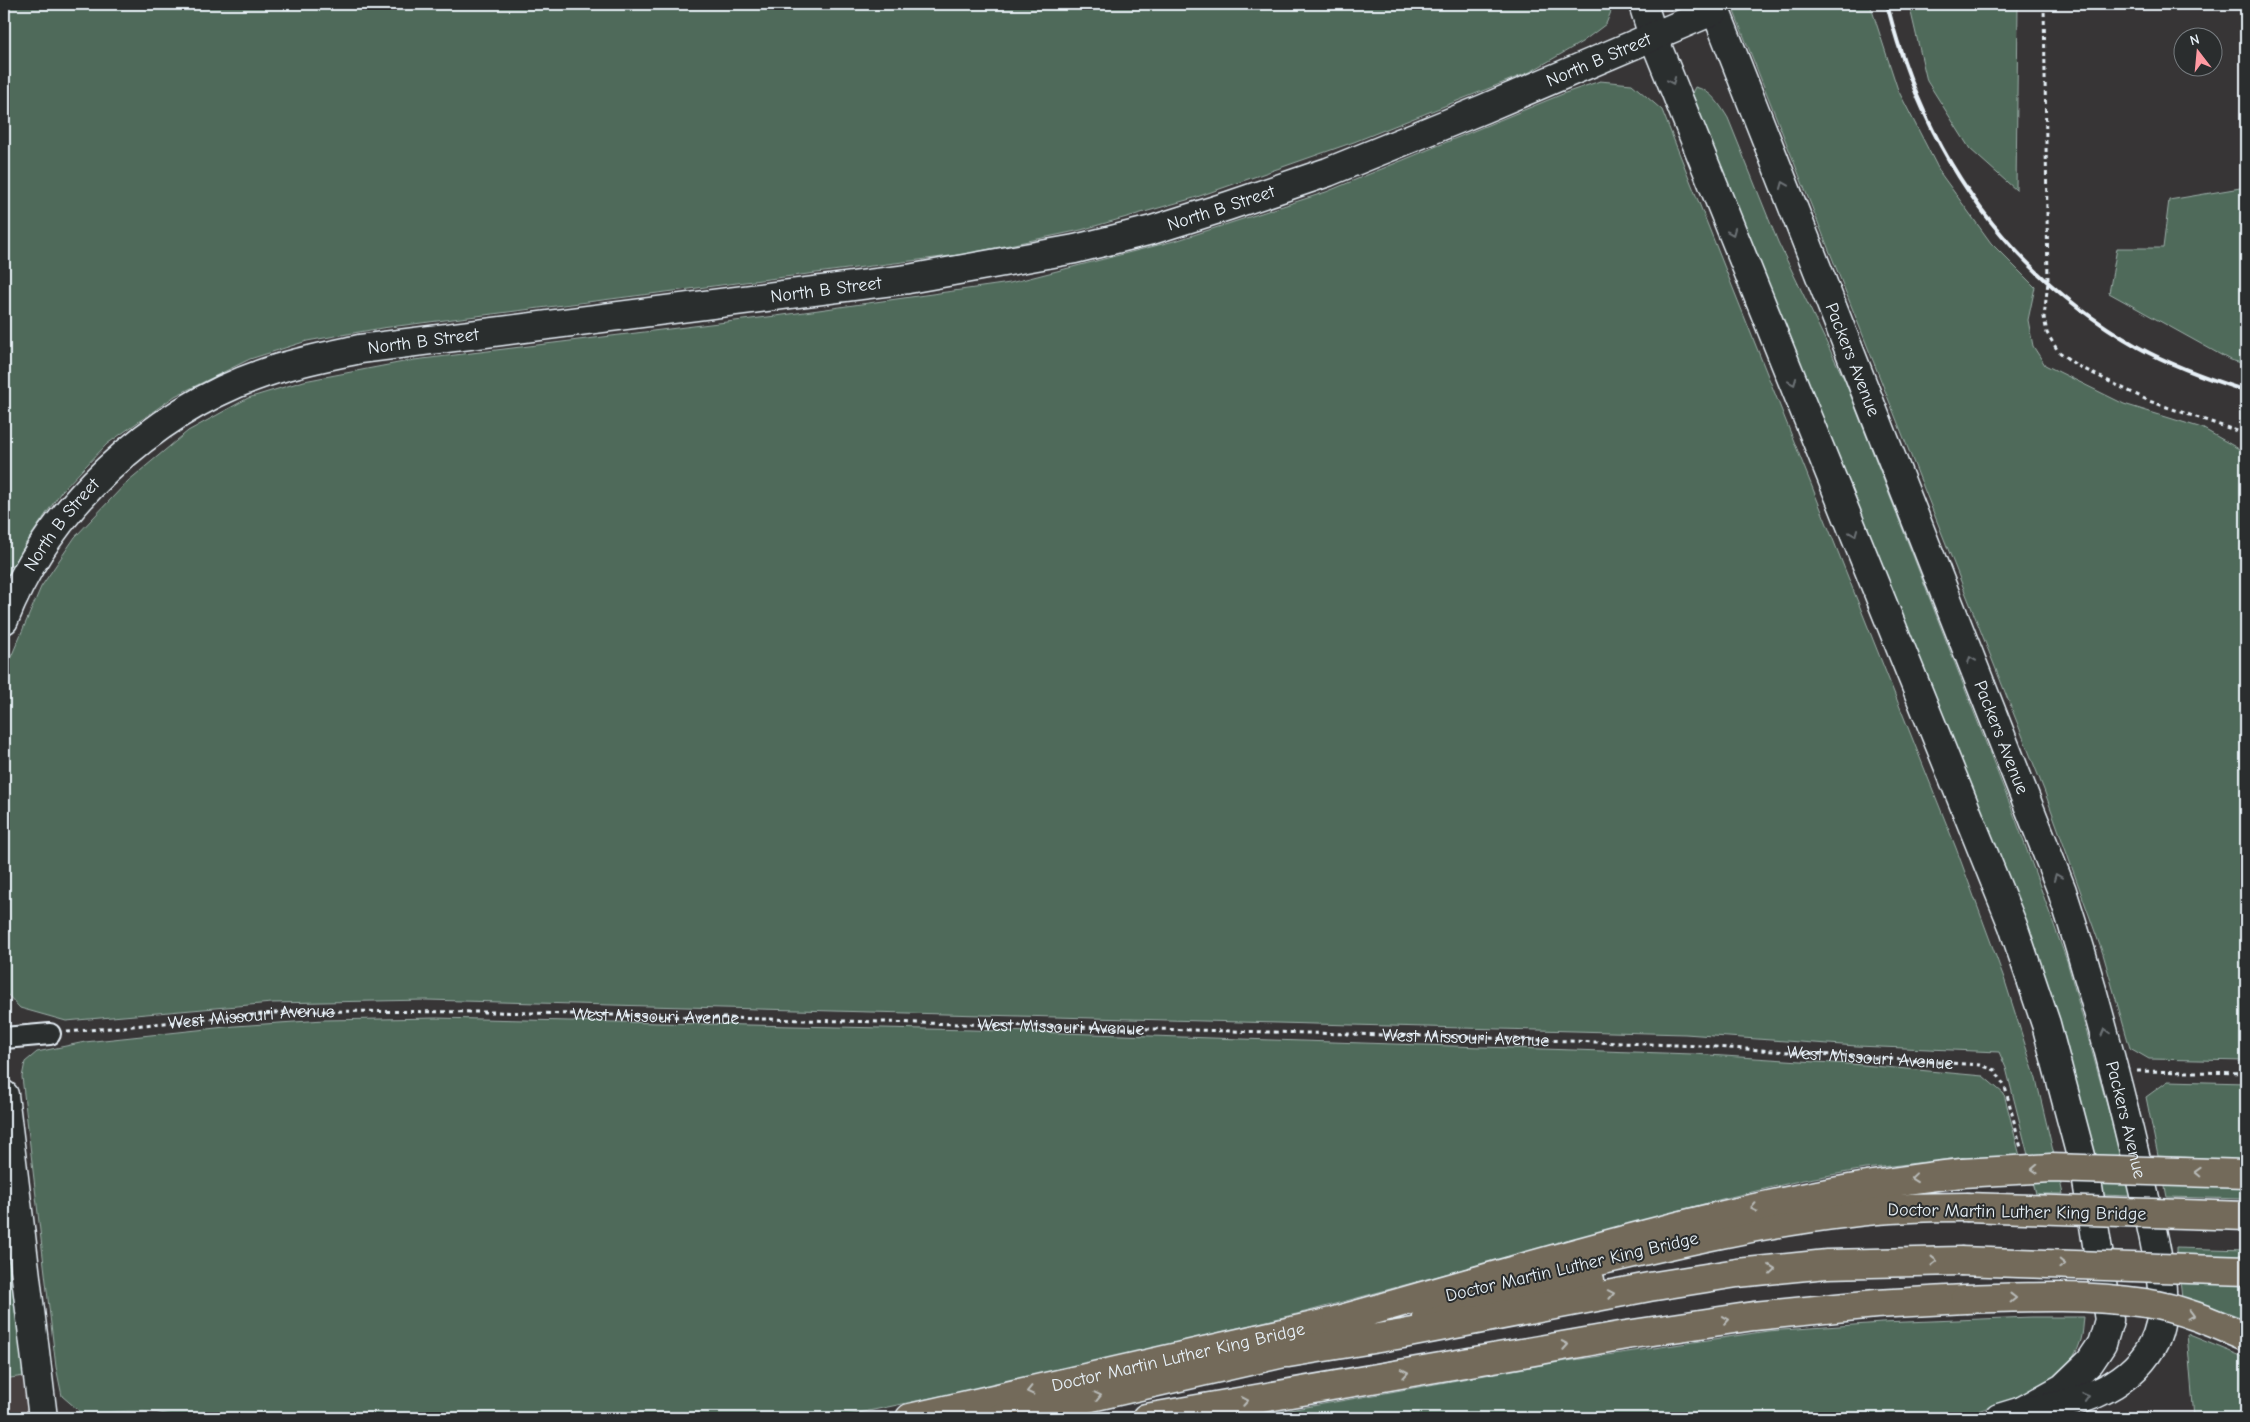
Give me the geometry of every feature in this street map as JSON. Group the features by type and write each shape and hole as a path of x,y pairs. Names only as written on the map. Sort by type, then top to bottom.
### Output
{"main road":[{"name":"Packers Avenue","path":"1643,4 1653,36 2013,926 2046,1024 2086,1175 2109,1320 2102,1344 2090,1362 2063,1388 2010,1415"},
{"name":"Packers Avenue","path":"1714,7 2062,891 2092,984 2116,1072 2154,1240 2162,1289 2161,1316 2152,1345 2136,1367 2115,1384 2092,1396 2043,1409 2010,1415"},
{"name":"North B Street","path":"4,620 12,598 32,563 58,526 106,469 141,440 175,416 218,392 263,373 309,359 360,349 908,279 1075,249 1152,230 1328,172 1483,109 1653,36 1714,7"},
{"path":"4,1095 43,1418"},
{"path":"1338,1320 1745,1210 1880,1183 1962,1173 2051,1168 2246,1174"},
{"name":"Doctor Martin Luther King Bridge","path":"910,1418 1683,1242 1784,1222 1913,1207 1966,1216 2246,1235"},
{"name":"Doctor Martin Luther King Bridge","path":"1000,1418 1288,1353 1449,1312 1747,1245 1840,1230 1966,1216 2246,1216"},
{"path":"1288,1353 1403,1334 1648,1287 1737,1273 1827,1264 1960,1261 2246,1271"},
{"path":"1146,1418 1626,1334 1754,1316 1876,1304 1964,1299 2090,1298 2146,1303 2206,1319 2246,1337"}],"street":[{"path":"4,1038 50,1034"}],"path":[{"path":"2044,4 2048,282 2044,317 2047,332 2058,351 2076,365 2149,401 2246,434"},
{"name":"West Missouri Avenue","path":"50,1034 296,1011 494,1012 1464,1037 1701,1046 1850,1055 1980,1065 1995,1070 2005,1087 2022,1154"},
{"path":"2116,1072 2246,1073"}],"shaded area":[{"path":"24,1376 30,1418 4,1418 4,1379"}],"green space":[{"path":"4,4 1614,4 1606,24 1582,42 1530,72 1354,142 1194,198 1081,230 966,254 382,328 307,341 250,359 175,396 107,444 61,492 26,543 4,583"},
{"path":"1731,4 1870,4 1898,90 1941,174 1991,243 2035,287 2028,320 2033,346 2045,365 2124,404 2202,428 2246,453 2246,1061 2149,1059 2130,1048 2103,954 2044,790"},
{"path":"1909,4 2018,4 2016,190 1970,149 1927,81"},
{"path":"1600,81 1632,84 1662,110 1956,848 2004,978 2036,1079 2054,1155 2028,1155 2006,1068 1999,1052 1857,1046 1685,1034 426,1000 272,1003 66,1021 20,1008 6,993 4,983 4,689 11,657 41,587 75,537 128,481 188,431 248,398 304,381 414,360 776,316 1010,283 1178,240 1326,192 1565,93"},
{"path":"1695,87 1706,91 1718,103 1728,118 1778,242 1845,381 2016,820 2067,961 2121,1156 2092,1155 1857,506 1692,93"},
{"path":"2246,187 2246,364 2230,360 2109,293 2117,248 2163,248 2169,200"},
{"path":"436,1018 971,1030 1693,1054 1863,1065 1983,1076 2004,1094 2020,1156 1960,1158 1865,1169 1803,1180 1722,1199 1309,1311 1027,1378 835,1418 179,1418 144,1411 84,1415 62,1396 56,1367 22,1077 25,1062 37,1052 85,1042 235,1026 324,1020"},
{"path":"2168,1081 2246,1083 2246,1160 2158,1156 2146,1097"},
{"path":"2060,1181 2063,1194 2036,1194 2033,1182"},
{"path":"2098,1181 2126,1182 2130,1196 2101,1195"},
{"path":"2164,1182 2246,1186 2246,1199 2167,1197"},
{"path":"4,1220 6,1222 24,1376 4,1379"},
{"path":"2176,1248 2246,1250 2246,1257 2176,1254"},
{"path":"2180,1281 2246,1283 2246,1319 2182,1298"},
{"path":"2031,1317 2084,1317 2081,1340 2074,1356 2062,1370 2029,1391 2010,1400 1956,1418 1245,1418 1547,1364 1768,1331 1882,1323"},
{"path":"2187,1334 2246,1358 2245,1418 2194,1418"}],"railway":[{"path":"1887,4 1903,58 1923,109 1947,157 1976,202 2009,244 2047,282 2090,316 2138,347 2191,372 2246,391"}]}
